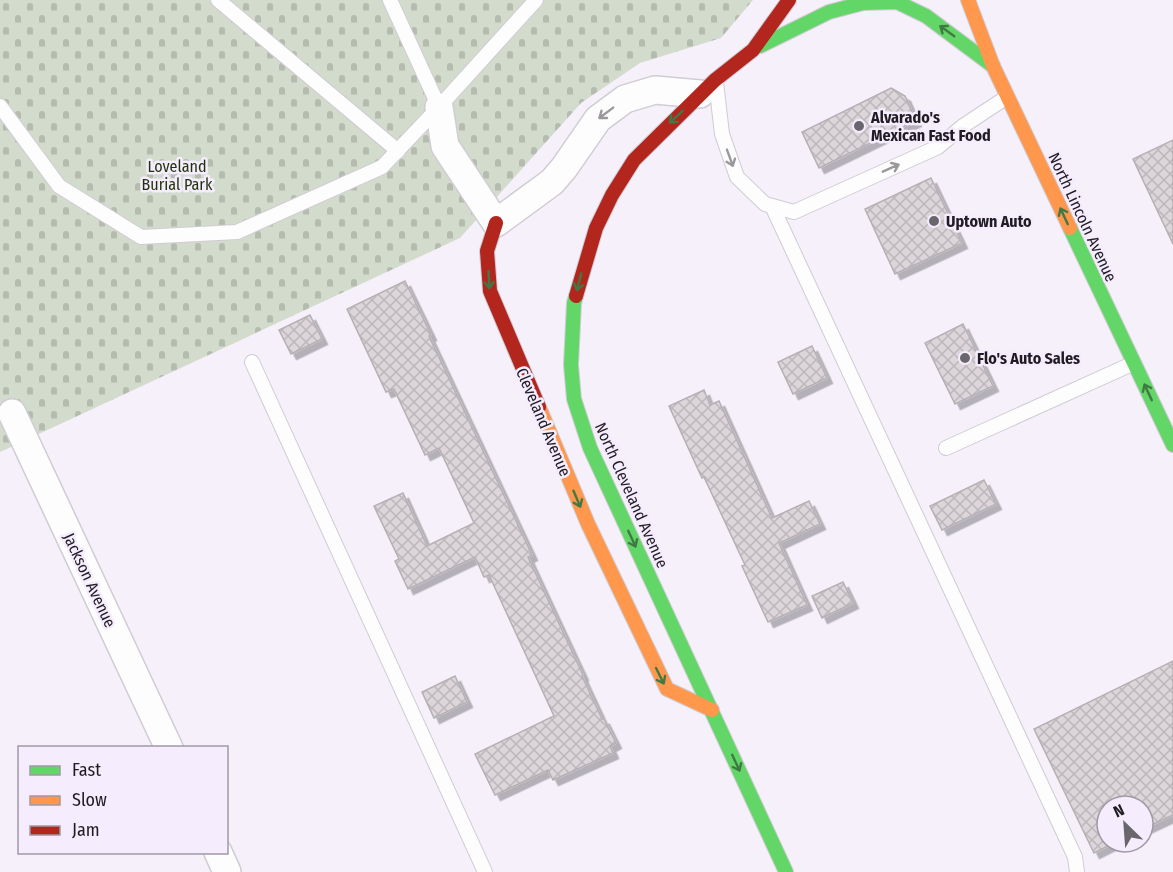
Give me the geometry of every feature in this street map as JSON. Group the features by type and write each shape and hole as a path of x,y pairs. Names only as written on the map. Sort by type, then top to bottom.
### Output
{"main road":[{"name":"North Cleveland Avenue","path":"786,872 590,448 574,399 571,364 574,303 596,228 612,195 634,160 708,87 753,50 789,0"},
{"name":"North Lincoln Avenue","path":"968,0 993,66 1173,445"},
{"path":"753,50 829,12 862,3 897,2 926,16 993,66"},
{"name":"Cleveland Avenue","path":"496,223 487,251 490,291 588,524 667,689 712,710"}],"street":[{"path":"439,107 445,146 496,223 552,182 598,119 625,99 655,90 708,87"},
{"name":"Jackson Avenue","path":"12,413 169,746"},
{"path":"219,854 227,872"}],"lane":[{"path":"218,0 398,151"},
{"path":"390,0 439,107"},
{"path":"0,105 59,186 141,237 237,232 382,167 536,0"},
{"path":"708,87 737,177 765,204 794,212 938,147 963,126 1008,96"},
{"path":"772,206 1075,857 1077,872"},
{"path":"252,362 485,872"},
{"path":"946,448 1134,363"}],"green space":[{"name":"Loveland Burial Park","path":"0,0 753,0 721,38 640,63 581,103 460,238 0,452"}],"building":[{"name":"Alvarado's Mexican Fast Food","path":"891,88 905,96 916,121 819,168 802,132"},
{"path":"1173,140 1173,244 1133,159"},
{"path":"931,178 962,243 895,274 865,209"},
{"path":"405,281 532,555 528,557 582,676 616,743 610,746 613,753 553,780 548,770 495,795 475,754 554,716 489,575 484,577 475,557 408,589 395,561 399,559 374,506 403,493 427,546 474,523 439,448 425,455 394,389 386,392 347,309"},
{"path":"310,315 322,339 291,354 279,330"},
{"path":"963,324 993,386 955,404 925,343"},
{"path":"812,346 827,378 793,394 778,362"},
{"path":"704,390 710,405 719,401 772,518 809,501 820,524 779,543 807,605 768,622 742,566 745,565 669,406"},
{"path":"984,480 996,504 942,530 930,506"},
{"path":"843,582 853,603 822,618 812,596"},
{"path":"1173,661 1173,815 1155,823 1155,794 1095,794 1094,853 1034,729"},
{"path":"455,676 467,702 434,718 422,692"}],"traffic: fast":[{"path":"760,46 829,12 863,3 897,2 926,16 993,66"},
{"path":"1070,228 1173,445"},
{"path":"576,296 571,365 574,399 590,448 786,872"}],"traffic: slow":[{"path":"968,0 993,66 1070,228"},
{"path":"539,407 588,524 667,689 712,710"}],"traffic: jam":[{"path":"576,296 596,228 612,195 634,160 715,80 753,50 789,0"},
{"path":"496,223 487,251 490,291 539,407"}],"place":[{"name":"Alvarado's Mexican Fast Food","path":"859,126"},
{"name":"Uptown Auto","path":"934,221"},
{"name":"Flo's Auto Sales","path":"965,358"}]}
